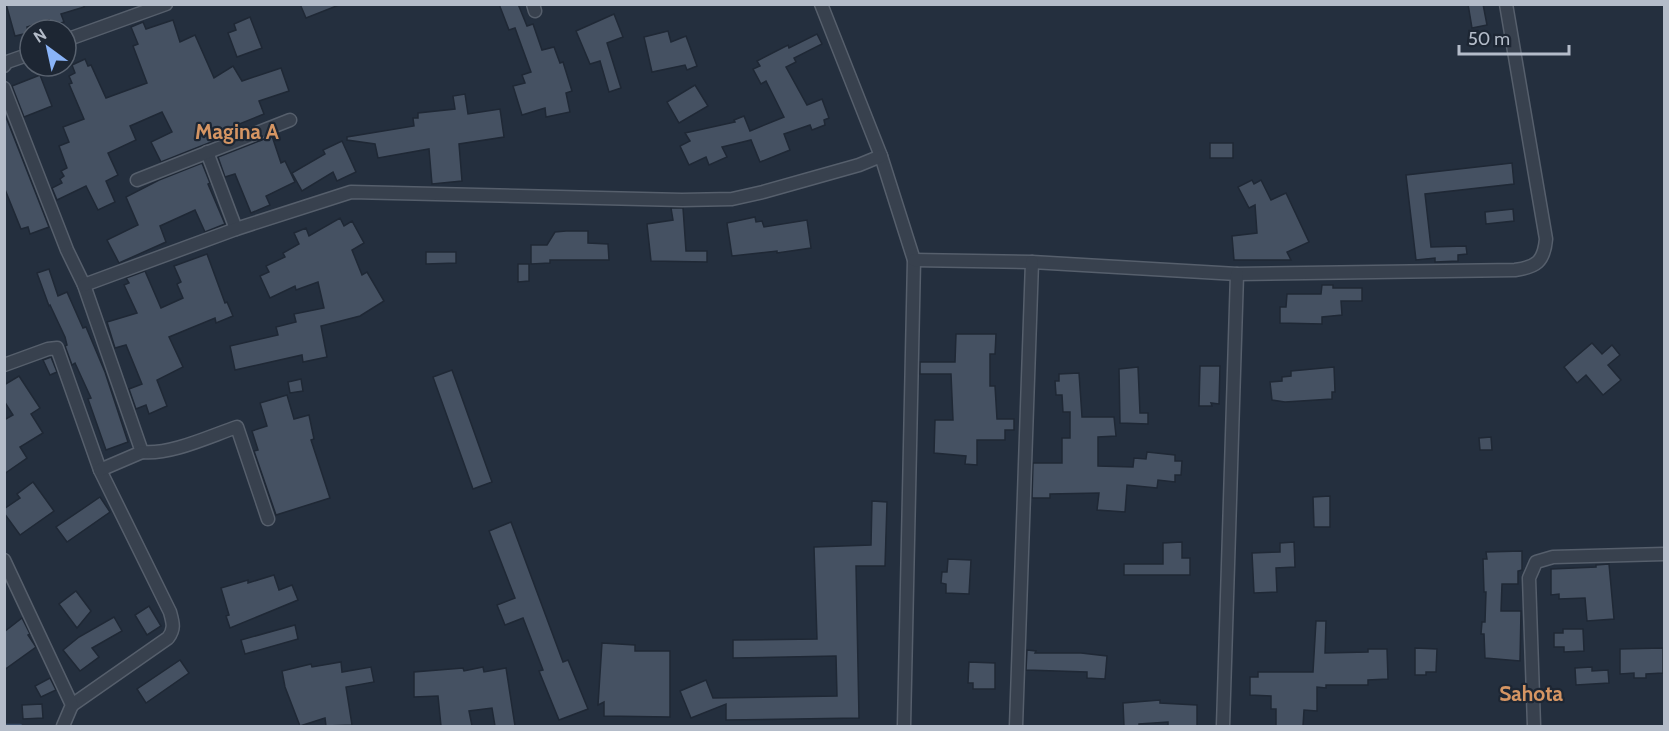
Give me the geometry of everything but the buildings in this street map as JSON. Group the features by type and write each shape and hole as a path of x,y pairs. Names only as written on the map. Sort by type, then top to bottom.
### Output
{"street":[{"path":"78,35 150,7 166,4"},
{"path":"821,4 881,156 914,260 904,726"},
{"path":"914,260 1032,262 1237,274 1528,268 1539,262 1545,250 1546,239 1506,4"},
{"path":"4,66 7,62 18,58"},
{"path":"4,88 67,250 84,285 142,452"},
{"path":"137,180 290,120"},
{"path":"207,152 236,229"},
{"path":"84,285 236,229 351,192 682,200 732,199 859,165 881,156"},
{"path":"1016,726 1032,262"},
{"path":"1223,726 1237,274"},
{"path":"4,365 57,348 100,470 170,612 173,632 152,650 72,705 63,726"},
{"path":"100,470 142,452 159,452 237,427 268,519"},
{"path":"1534,726 1529,578 1536,561 1553,557 1665,554"},
{"path":"4,560 72,705"}],"waterway":[{"path":"4,726 20,726"}],"district":[{"name":"Magina A","path":"237,131"},
{"name":"Sahota","path":"1531,693"}]}
